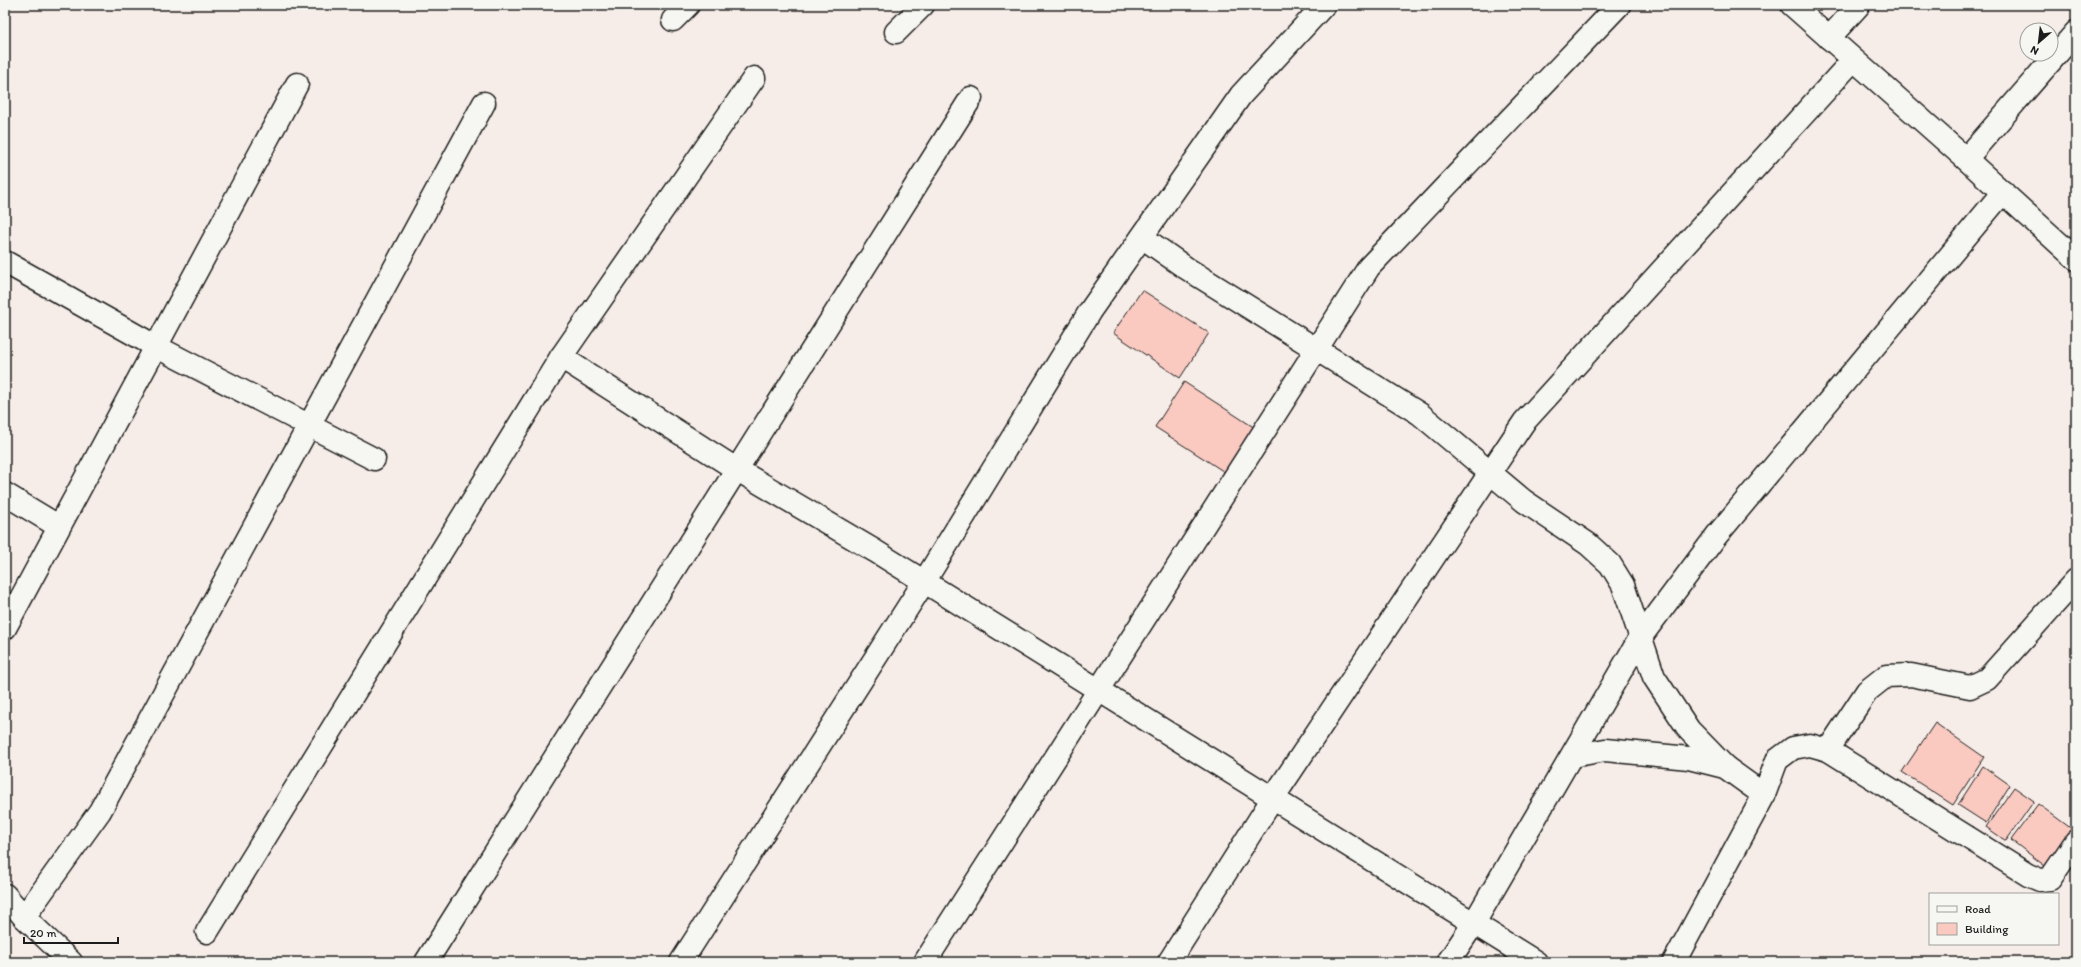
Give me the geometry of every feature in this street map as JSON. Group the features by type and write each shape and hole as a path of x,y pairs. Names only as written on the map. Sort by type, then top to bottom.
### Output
{"street":[{"path":"896,32 923,5"},
{"path":"681,962 924,582 1090,311 1241,96 1324,5"},
{"path":"926,962 1368,267 1620,5"},
{"path":"1792,5 2003,192 2076,259"},
{"path":"1829,38 1859,5"},
{"path":"1966,159 2076,32"},
{"path":"1169,962 1273,798 1524,422 1853,60"},
{"path":"207,932 560,357 754,78"},
{"path":"5,628 58,526 297,84"},
{"path":"426,962 971,98"},
{"path":"24,917 100,811 484,103"},
{"path":"1448,962 1474,923 1640,638 1717,535 2003,192"},
{"path":"1142,237 1186,268 1420,414 1524,501 1588,544 1610,564 1623,584 1654,677 1689,730 1725,768 1764,795"},
{"path":"5,262 155,346 309,424 374,459"},
{"path":"560,357 736,469 924,582 1536,962"},
{"path":"5,494 58,526"},
{"path":"1828,750 1867,690 1886,676 1910,675 1970,687 1987,679 2076,580"},
{"path":"1674,962 1764,795 1777,760 1793,748 1810,744 1828,750 2028,875 2040,880 2050,879 2075,844"},
{"path":"1572,756 1605,750 1689,758 1725,768"},
{"path":"5,895 24,917 71,962"}],"building":[{"path":"1142,290 1209,333 1180,378 1113,333"},
{"path":"1184,382 1255,428 1226,473 1155,427"},
{"path":"1935,723 1984,757 1953,805 1902,772"},
{"path":"1983,766 2010,785 1986,823 1958,805"},
{"path":"2014,787 2034,801 2006,841 1986,827"},
{"path":"2038,804 2076,832 2049,869 2011,840"}]}
